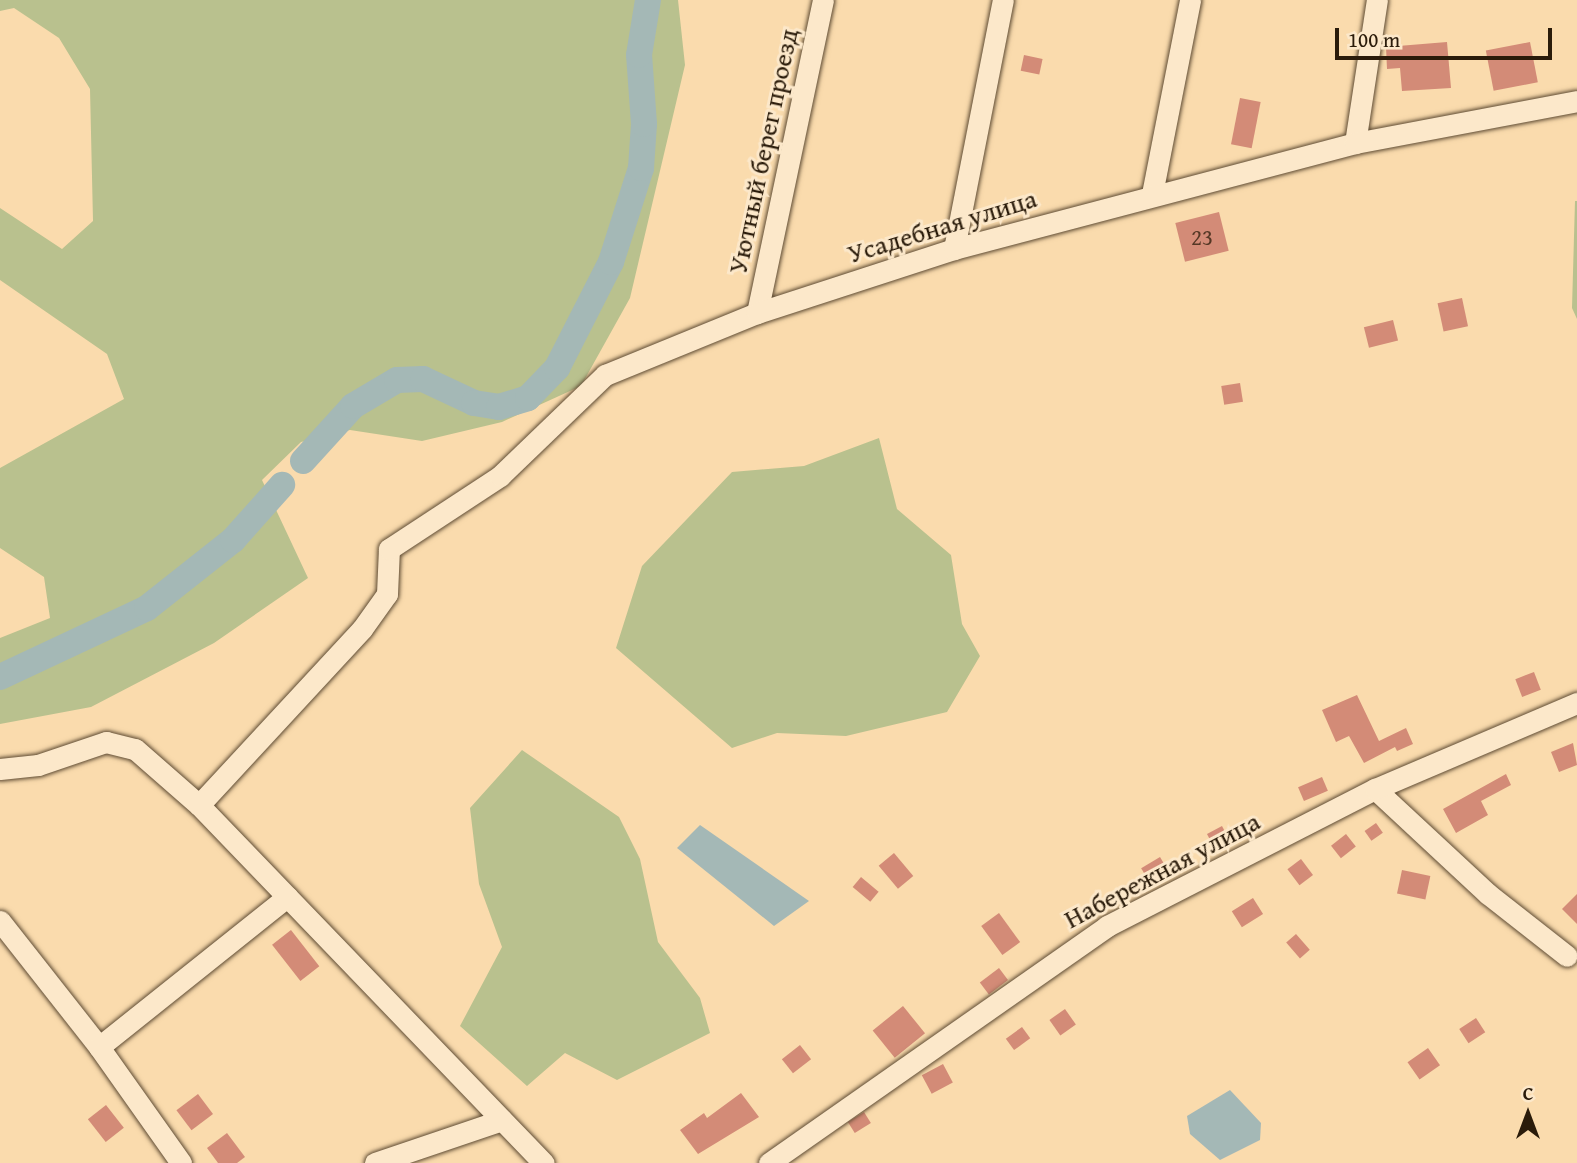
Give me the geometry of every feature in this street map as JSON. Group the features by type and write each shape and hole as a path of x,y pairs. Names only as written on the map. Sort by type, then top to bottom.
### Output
{"street":[{"name":"Уютный берег проезд","path":"757,313 823,0"},
{"path":"954,249 1003,0"},
{"path":"1152,194 1190,0"},
{"path":"1355,143 1377,0"},
{"name":"Усадебная улица","path":"199,805 362,629 387,594 389,549 500,476 605,375 757,313 954,249 1152,194 1355,143 1577,101"},
{"name":"Набережная улица","path":"769,1163 1107,926 1375,789 1577,703"},
{"path":"0,769 38,765 106,742 135,749 199,805 544,1163"},
{"path":"1375,789 1488,894 1567,956"},
{"path":"99,1047 287,897"},
{"path":"0,921 99,1047 181,1163"},
{"path":"375,1163 502,1120"}],"green space":[{"path":"0,0 678,0 685,65 630,298 581,386 502,422 422,441 350,430 301,442 262,480 308,578 214,643 91,707 0,724 0,638 50,618 44,577 0,548 0,468 124,399 107,354 0,280 0,208 62,249 93,221 90,89 59,38 14,8 0,11"},
{"path":"1577,201 1577,319 1572,308"},
{"path":"879,438 897,509 951,555 962,624 980,656 947,712 846,736 777,733 732,748 616,648 642,566 732,472 804,466"},
{"path":"522,750 619,817 640,859 658,942 700,998 710,1033 617,1080 565,1053 527,1086 460,1026 502,947 479,884 470,808"}],"shaded area":[{"path":"700,825 809,901 774,926 677,848"},
{"path":"1230,1090 1261,1123 1260,1140 1220,1160 1190,1134 1187,1116"}],"building":[{"path":"1447,42 1451,88 1402,91 1400,68 1387,69 1386,47"},
{"path":"1530,42 1538,82 1494,91 1486,51"},
{"path":"1024,55 1043,59 1039,75 1021,71"},
{"path":"1240,98 1261,102 1252,148 1231,144"},
{"path":"1219,212 1229,251 1185,262 1175,223"},
{"path":"1462,298 1468,326 1444,332 1438,303"},
{"path":"1393,320 1398,340 1369,348 1364,327"},
{"path":"1240,383 1243,402 1224,405 1221,386"},
{"path":"1534,672 1541,690 1522,697 1515,679"},
{"path":"1357,695 1379,741 1406,728 1413,744 1397,751 1395,747 1364,763 1349,736 1336,742 1322,710"},
{"path":"1573,743 1577,765 1559,772 1551,752"},
{"path":"1506,774 1511,785 1481,801 1488,815 1456,833 1443,809"},
{"path":"1322,777 1328,791 1304,801 1298,787"},
{"path":"1376,823 1383,833 1371,841 1365,831"},
{"path":"1222,826 1229,839 1214,847 1207,834"},
{"path":"1346,834 1356,847 1341,858 1331,846"},
{"path":"894,853 913,876 898,889 879,866"},
{"path":"1160,857 1171,875 1152,886 1141,868"},
{"path":"1301,859 1313,875 1299,885 1287,869"},
{"path":"1402,870 1430,876 1425,900 1397,893"},
{"path":"861,877 879,892 870,902 853,887"},
{"path":"1577,894 1577,924 1562,909"},
{"path":"1253,898 1263,914 1242,927 1232,911"},
{"path":"999,913 1020,942 1002,955 981,926"},
{"path":"291,930 319,966 300,981 272,945"},
{"path":"1296,934 1310,950 1300,958 1286,943"},
{"path":"999,968 1008,980 989,994 980,982"},
{"path":"903,1006 925,1033 895,1058 873,1031"},
{"path":"1065,1009 1076,1025 1060,1035 1049,1020"},
{"path":"1476,1018 1485,1032 1468,1043 1459,1029"},
{"path":"1022,1027 1030,1038 1014,1050 1006,1039"},
{"path":"800,1045 811,1059 793,1073 782,1059"},
{"path":"1428,1048 1440,1065 1420,1080 1408,1062"},
{"path":"943,1064 953,1083 932,1094 922,1075"},
{"path":"741,1093 759,1117 698,1154 680,1130 704,1113 707,1118"},
{"path":"198,1094 213,1114 191,1130 176,1110"},
{"path":"106,1105 124,1128 106,1142 88,1119"},
{"path":"864,1112 871,1123 855,1133 848,1122"},
{"path":"227,1133 245,1157 237,1163 218,1163 207,1148"}],"waterway":[{"path":"303,461 353,406 397,380 423,379 474,403 499,407 528,398 557,368 611,262 641,168 644,124 639,55 648,0"},
{"path":"0,677 147,608 233,540 282,485"}]}
